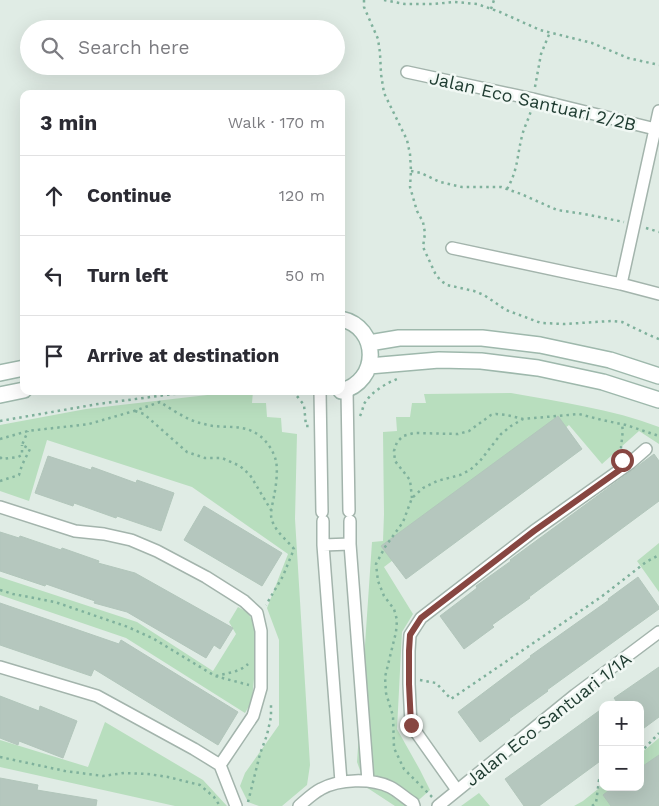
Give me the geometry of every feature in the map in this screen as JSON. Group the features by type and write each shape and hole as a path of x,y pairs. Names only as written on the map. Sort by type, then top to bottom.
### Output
{"street":[{"name":"Jalan Eco Santuari 2/2B","path":"407,72 533,99 657,130"},
{"path":"620,284 657,130 659,111"},
{"path":"452,248 659,294"},
{"path":"345,320 355,324 364,332 371,354 369,366 364,376 356,384 345,390"},
{"path":"369,343 400,338 482,338 540,345 610,360 659,376"},
{"path":"369,366 439,360 481,361 538,368 603,382 659,400"},
{"path":"0,373 20,369"},
{"path":"0,395 20,391"},
{"path":"320,395 323,545 341,782"},
{"path":"343,395 347,425 350,544 368,781"},
{"path":"457,790 411,725 409,684 410,635 421,618 534,531 630,463 646,449"},
{"path":"0,507 75,531 104,534 131,540 157,551 206,577 244,601 257,613 261,631 261,688 253,716 220,765"},
{"path":"323,545 350,544"},
{"name":"Jalan Eco Santuari 1/1A","path":"439,806 575,695 659,632"},
{"path":"0,667 97,696 194,749 220,765 236,806"},
{"path":"299,806 320,789 341,782 368,781 389,787 414,806"}],"path":[{"path":"364,0 364,7 378,39 384,93 407,140 412,171 410,187 417,211 423,222 425,233 423,246 440,280 447,285 484,295 506,310 541,323 622,322 659,338"},
{"path":"384,0 422,4 455,2 477,4 540,30 592,42 628,58 659,65"},
{"path":"491,9 494,0"},
{"path":"412,171 462,188 501,187 557,210 633,224 659,232"},
{"path":"347,425 358,423 365,403 374,392 398,379"},
{"path":"0,421 98,404 166,395"},
{"path":"296,395 304,405 306,426 320,426"},
{"path":"0,439 28,431 89,424 160,402 202,424 237,426 249,429 261,437 271,448 277,462 276,486 271,516 276,529 294,550 283,576 266,606"},
{"path":"134,411 144,414 187,452 205,458 222,458 240,466 250,475 272,511"},
{"path":"439,806 404,769 394,748 393,716 386,693 385,677 397,620 394,609 384,596 378,581 376,564 385,547 403,522 412,498 410,480 395,461 394,451 398,442 403,436 414,433 458,434 469,431 491,415 496,414 523,419 579,414 622,424 659,436"},
{"path":"412,498 424,488 437,481 460,475 470,470 480,461 501,434 523,419"},
{"path":"621,469 621,447 624,431 622,424"},
{"path":"0,456 2,459 22,455 22,445 28,431"},
{"path":"0,481 19,475 30,449 22,445"},
{"path":"409,684 421,680 436,683 451,699 601,597 646,562 659,555"},
{"path":"0,590 55,602 128,627 154,639 215,676 261,688"},
{"path":"215,676 239,671 247,666 252,659 261,654"},
{"path":"240,806 248,802 260,754 267,736 271,717 271,698"},
{"path":"644,748 659,733"},
{"path":"0,757 65,771 103,776 148,774 168,777 200,785 214,797 220,806"},
{"path":"595,805 599,780"}],"green space":[{"path":"511,393 623,415 659,427 659,444 639,431 602,464 569,425 384,567 413,614 402,632 397,729 430,790 412,806 395,806 366,787 357,762 372,542 383,541 383,432 397,431 396,417 410,417 412,403 426,403 424,394"},
{"path":"207,395 253,395 252,403 266,403 267,417 281,418 282,432 297,434 295,519 310,765 307,785 282,806 259,806 248,802 240,786 245,773 279,725 279,640 267,608 288,554 192,487 47,440 29,501 0,491 0,425 86,409"},
{"path":"659,543 659,592 637,561"},
{"path":"0,577 137,622 213,671 236,634 229,622 238,607 247,612 253,621 257,645 252,701 245,713 126,638 0,595"},
{"path":"105,722 203,780 227,806 175,806 0,767 0,740 88,767"},
{"path":"659,738 659,769 644,781 644,751"},
{"path":"599,788 599,791 630,791 611,806 574,806"},
{"path":"479,793 490,806 461,806"}],"building":[{"path":"558,416 582,449 406,579 381,546"},
{"path":"654,454 659,461 659,501 492,625 494,627 464,649 440,616 510,560"},
{"path":"48,456 91,470 92,467 136,483 137,480 174,493 161,531 74,503 73,506 35,493"},
{"path":"204,506 282,553 262,586 184,540"},
{"path":"0,532 19,538 20,536 61,550 62,548 99,561 98,563 135,573 233,628 220,649 214,645 206,658 127,612 94,603 95,601 46,584 45,586 0,571"},
{"path":"638,577 659,609 547,690 480,742 458,712 530,656"},
{"path":"0,603 119,644 121,640 238,712 218,745 94,669 91,676 0,645"},
{"path":"659,667 659,717 644,728 644,701 616,701 614,698"},
{"path":"0,696 39,711 40,706 77,721 63,758 19,741 18,745 0,738"},
{"path":"599,711 599,762 539,806 524,806 505,779"},
{"path":"659,755 659,806 611,806 603,795 608,791 644,791 644,765"},
{"path":"0,778 38,785 37,790 97,800 96,806 0,806"}],"route":[{"path":"411,725 409,684 410,635 421,618 534,531 621,469 622,460"}]}
